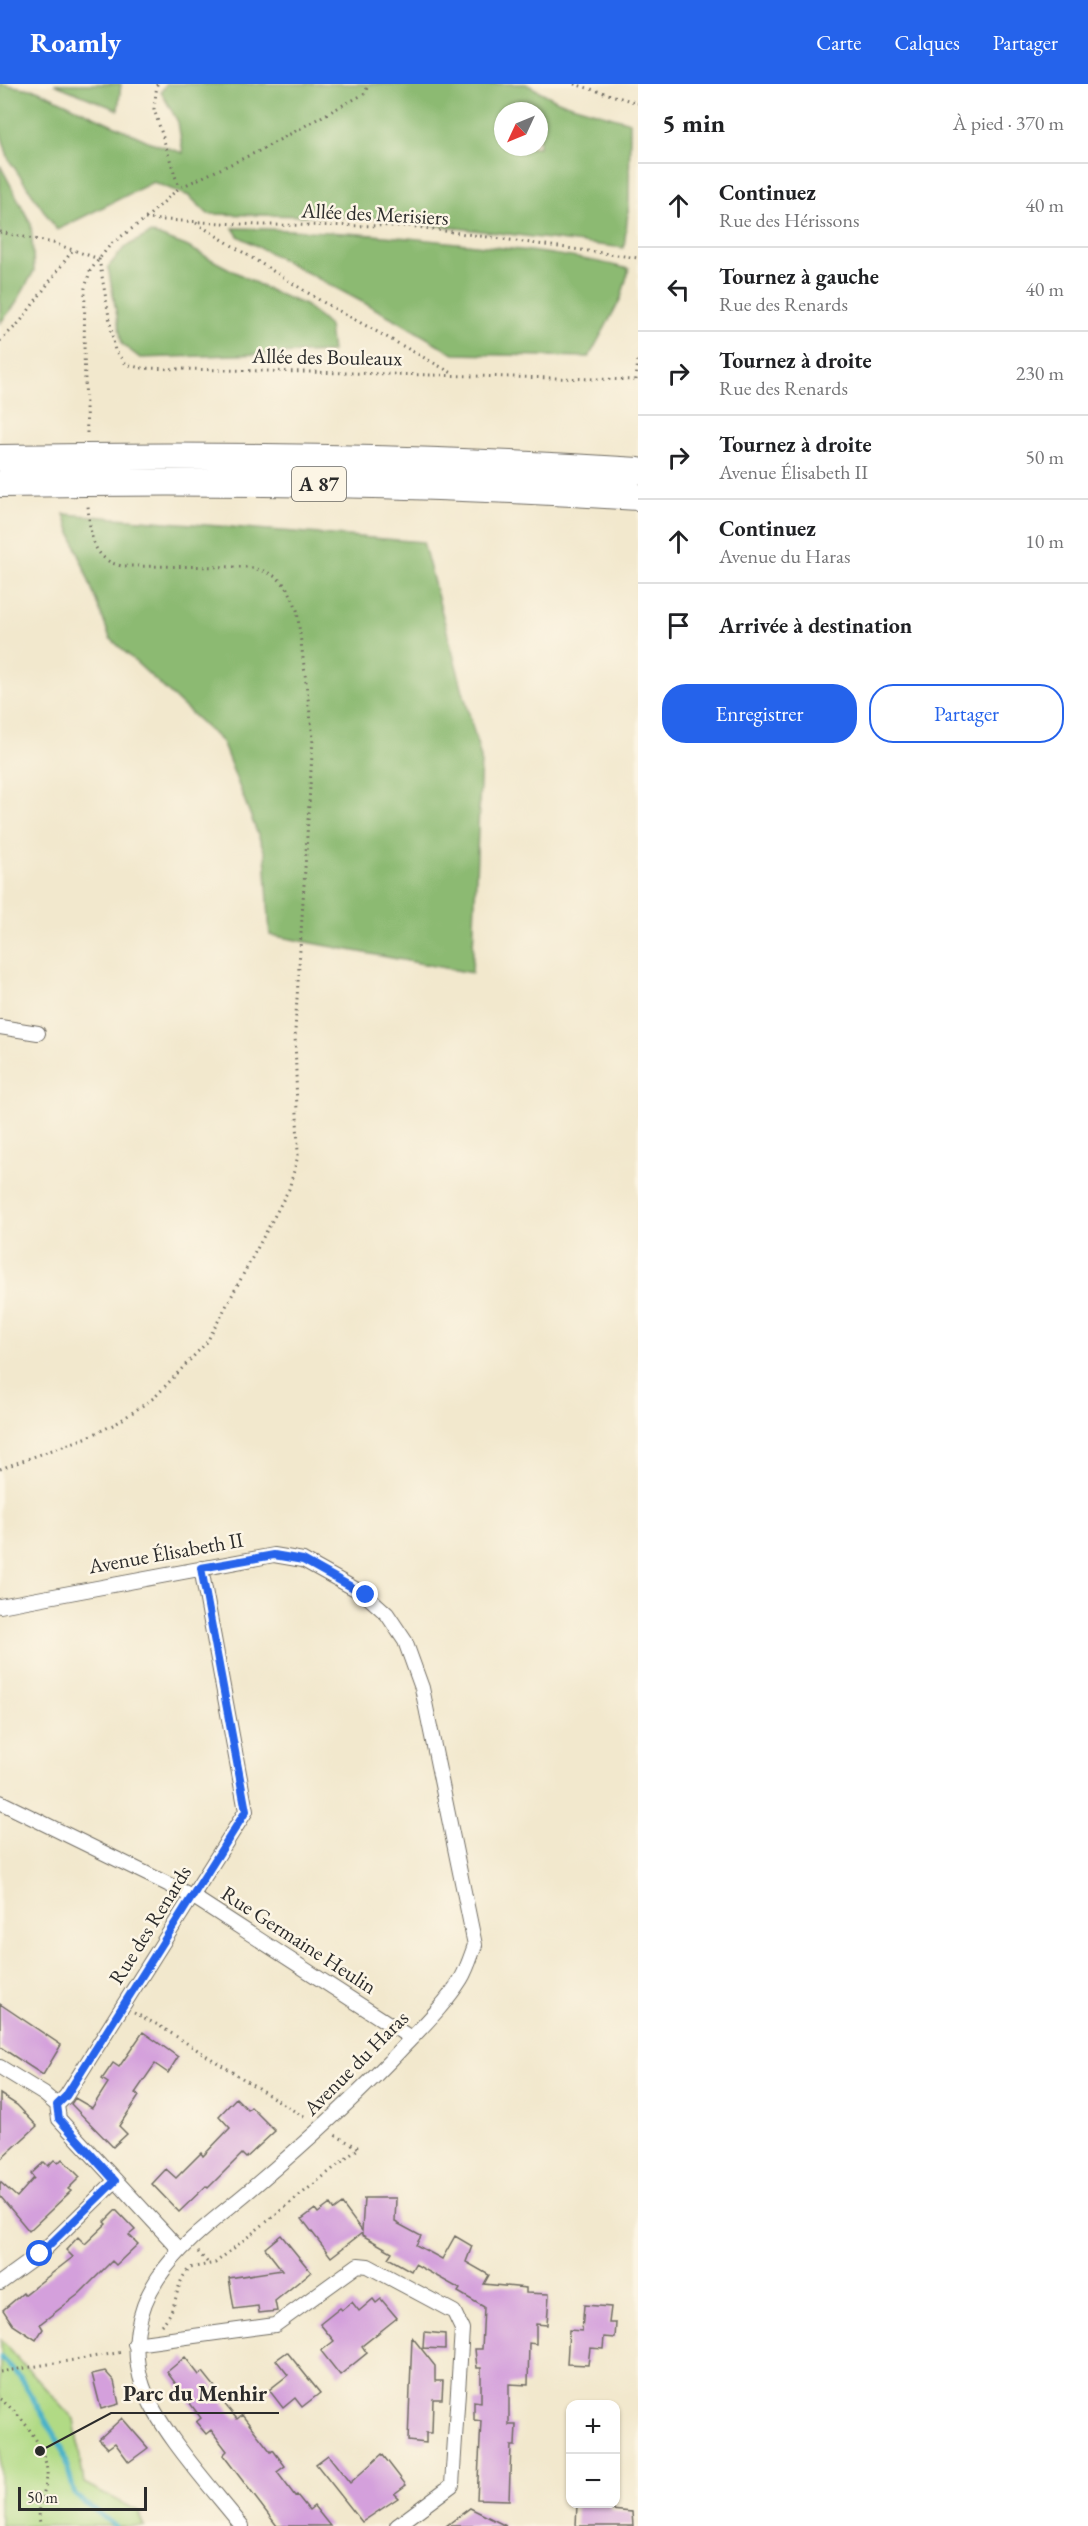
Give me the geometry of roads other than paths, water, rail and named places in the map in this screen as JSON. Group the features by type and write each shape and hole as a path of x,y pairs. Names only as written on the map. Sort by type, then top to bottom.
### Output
{"highway":[{"name":"A 87","path":"0,458 349,459 638,471"},
{"name":"A 87","path":"0,484 203,482 358,485 638,497"}],"street":[{"path":"0,1027 38,1034"},
{"name":"Avenue Élisabeth II","path":"0,1606 274,1555 303,1560 336,1578"},
{"name":"Rue des Renards","path":"57,2105 66,2096 246,1811 201,1568"},
{"name":"Avenue du Haras","path":"242,2526 162,2424 143,2386 136,2349 143,2307 158,2278 180,2250 322,2128 368,2085 462,1977 475,1945 422,1688 405,1641 380,1608 366,1595 336,1578"},
{"name":"Rue Germaine Heulin","path":"0,1802 192,1896 411,2038"},
{"path":"0,2067 44,2094 57,2105 59,2119 180,2250"},
{"path":"0,2283 40,2254 115,2181"},
{"path":"136,2349 155,2342 275,2325 358,2265 368,2266 454,2312 462,2330 452,2485 398,2526"}],"waterway":[{"path":"0,2357 20,2377 62,2448 75,2495 115,2526"}],"place":[{"name":"Parc du Menhir","path":"40,2451"}]}
